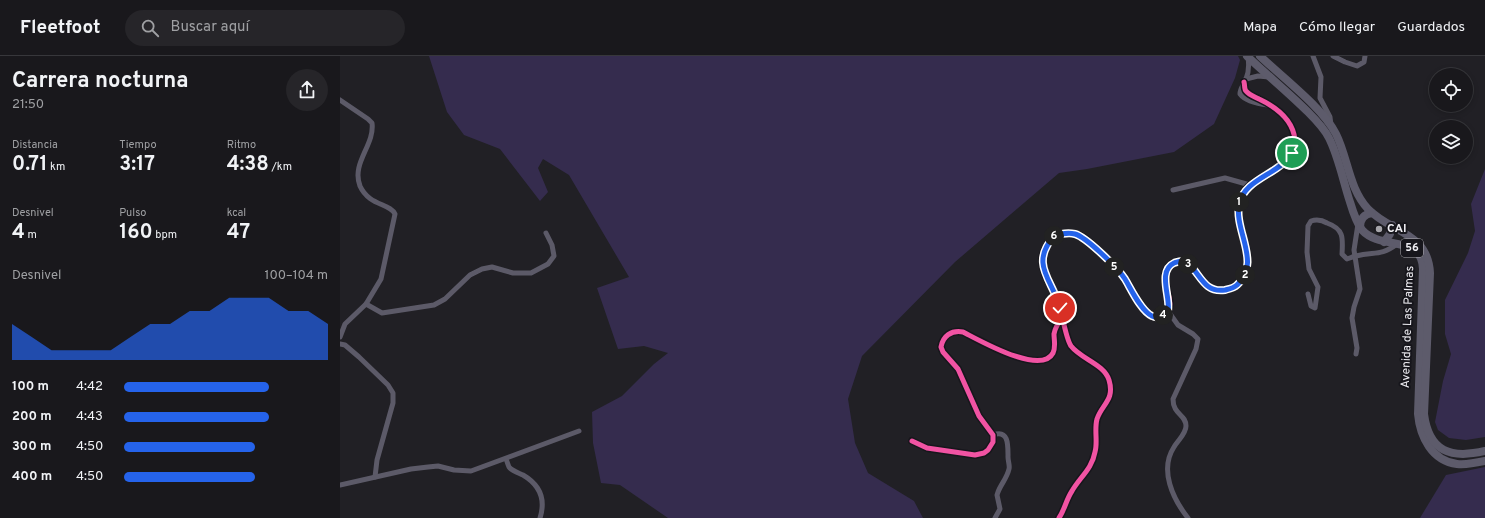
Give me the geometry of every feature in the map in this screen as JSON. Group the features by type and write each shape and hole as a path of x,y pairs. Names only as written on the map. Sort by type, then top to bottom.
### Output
{"main road":[{"path":"1248,56 1323,128 1329,138 1359,226"},
{"name":"Avenida de Las Palmas","path":"1260,56 1307,100 1331,126 1342,149 1352,181 1364,205 1372,213 1418,243 1425,251 1429,261 1430,273 1424,414 1427,432 1434,442 1448,452 1460,454 1485,451"},
{"path":"1359,226 1363,217 1368,213 1372,213"},
{"path":"1384,242 1390,234 1392,225"},
{"name":"Avenida de Las Palmas","path":"1359,226 1373,238 1384,242 1410,247 1420,256 1423,263 1418,414 1419,426 1422,435 1434,452 1452,463 1466,464 1485,461"}],"street":[{"path":"1188,518 1178,505 1170,488 1168,467 1169,456 1186,427 1182,416 1173,406 1173,399 1196,349 1198,339 1178,324 1168,311 1169,301 1165,277 1167,270 1172,264 1180,261 1186,262 1204,284 1220,291 1236,286 1244,277 1247,265 1247,250 1238,210 1242,196 1250,185 1284,163 1289,158 1294,148 1295,141 1291,128 1283,115 1271,105 1260,104 1242,97 1240,92 1248,71 1248,56"},
{"path":"1313,56 1321,77 1320,98 1330,117 1331,126"},
{"path":"1334,56 1357,66 1364,62 1365,56"},
{"path":"1245,80 1258,76 1270,77"},
{"path":"340,100 372,123 372,135 358,168 360,186 365,195 373,201 392,209 396,214 381,279 366,304 346,324 340,337"},
{"path":"1173,190 1225,178 1250,185"},
{"path":"1308,294 1310,306 1315,308 1318,287 1310,269 1307,252 1307,234 1310,222 1322,220 1337,228 1341,232 1342,256 1348,259 1356,256 1381,253 1397,244"},
{"path":"1356,354 1357,348 1353,314 1360,289 1354,250 1359,226"},
{"path":"1059,518 1072,491 1092,463 1096,452 1097,420 1103,407 1109,399 1110,392 1109,381 1105,373 1070,345 1058,300 1043,270 1043,254 1054,236 1067,232 1082,237 1123,276 1147,312 1152,316 1159,317 1168,311"},
{"path":"366,304 382,313 434,306 445,299 470,275 482,269 492,267 513,273 532,274 548,264 554,256 552,245 546,233"},
{"path":"912,440 927,448 975,455 984,453 993,442 993,434 979,416 958,368 943,352 941,347 944,338 957,331 963,332 1010,354 1033,361 1043,361 1050,357 1053,352 1054,333 1062,318"},
{"path":"340,344 359,357 388,385 393,393 393,404 377,460 375,477"},
{"path":"340,486 375,477 428,467 438,466 454,470 471,471 579,431"},
{"path":"993,434 1001,434 1007,439 1009,468 997,495 1000,509 996,518"},
{"path":"506,458 510,468 530,479 539,491 543,500 540,518"}],"shaded area":[{"path":"429,56 1238,56 1240,60 1235,78 1214,124 1174,152 1059,173 955,262 862,356 848,399 855,443 868,473 914,501 923,518 668,518 620,485 601,483 593,443 592,412 622,396 654,364 668,353 644,346 618,349 597,288 629,277 569,175 543,159 538,168 548,192 540,201 500,149 464,135 447,112"},
{"path":"1485,169 1485,437 1466,440 1449,438 1438,430 1435,422 1443,381 1451,354 1445,334 1445,300 1468,253 1475,231 1471,204"},
{"path":"1485,467 1485,518 1420,518 1446,475"}],"cycle path":[{"path":"1059,518 1070,494 1089,468 1093,458 1096,448 1097,419 1109,397 1110,387 1106,374 1075,351 1069,342 1058,300 1042,265 1044,250 1054,236 1066,233 1083,237 1121,273 1140,304 1154,317 1158,317 1166,313 1170,306 1165,273 1168,267 1174,262 1182,261 1189,264 1204,283 1213,289 1223,290 1231,288 1237,284 1242,279 1248,262 1238,217 1238,209 1241,199 1250,185 1286,162 1294,149 1295,140 1291,126 1283,115 1272,106 1247,92 1244,82"},
{"path":"912,441 927,448 975,455 984,453 993,442 993,435 979,416 958,369 943,352 941,347 942,343 948,335 955,332 963,332 1010,354 1023,359 1036,361 1046,359 1053,353 1055,346 1054,332 1062,318"}],"place":[{"name":"CAI","path":"1379,229"}],"route":[{"path":"1060,308 1058,300 1043,270 1042,262 1043,254 1054,236 1067,232 1082,237 1096,249 1123,276 1143,308 1152,316 1159,317 1168,311 1170,306 1165,277 1167,270 1172,264 1180,261 1186,262 1204,284 1220,291 1236,286 1244,277 1247,265 1247,250 1239,218 1239,202 1250,185 1279,168 1292,153"}]}
